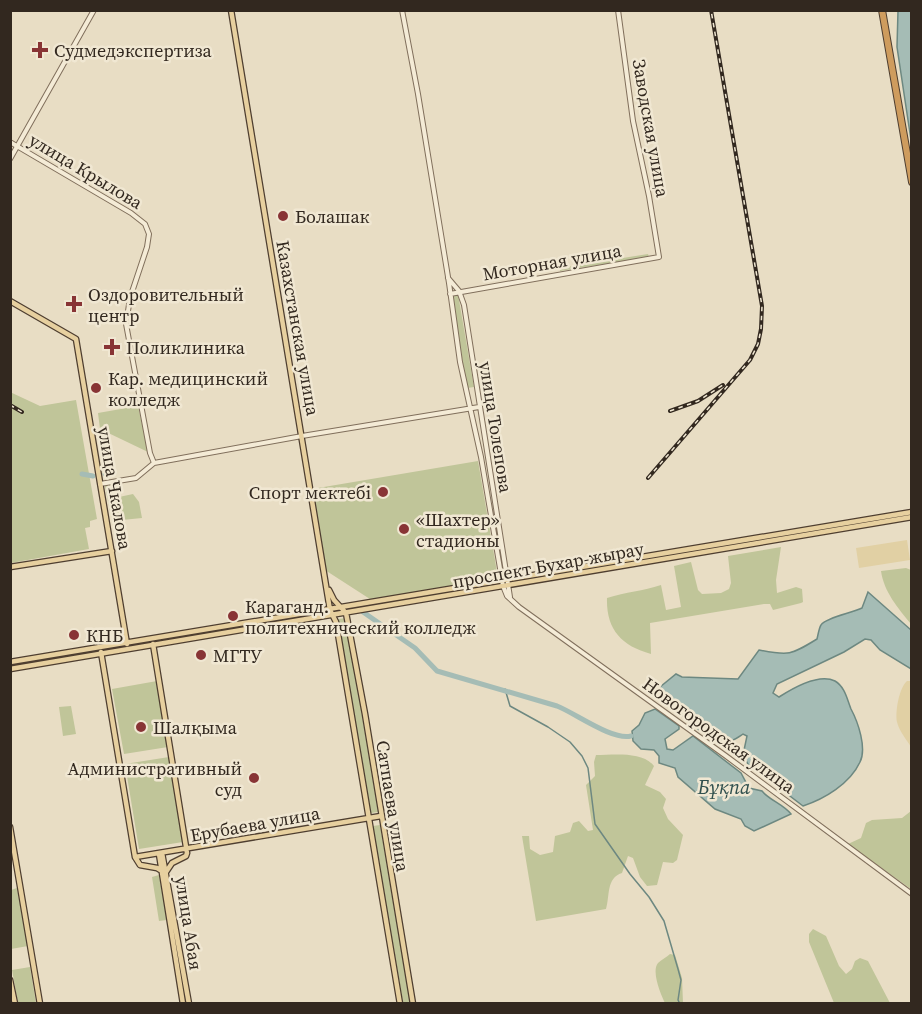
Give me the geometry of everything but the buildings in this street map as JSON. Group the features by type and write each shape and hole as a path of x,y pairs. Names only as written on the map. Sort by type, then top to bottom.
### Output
{"highway":[{"path":"882,10 912,182"}],"main road":[{"name":"Казахстанская улица","path":"231,10 332,612"},
{"name":"улица Чкалова","path":"10,301 76,339 128,649"},
{"name":"проспект Бухар-жырау","path":"644,560 912,512"},
{"name":"проспект Бухар-жырау","path":"10,669 505,583 912,518"},
{"path":"10,567 112,551"},
{"path":"327,585 334,600 344,610"},
{"name":"Сатпаева улица","path":"344,610 365,714 413,1004"},
{"name":"проспект Бухар-жырау","path":"10,662 152,638 332,612"},
{"name":"Сатпаева улица","path":"332,612 336,622 400,1004"},
{"name":"улица Абая","path":"152,638 187,849 186,856 172,863 164,872 183,1004"},
{"path":"100,647 135,857"},
{"name":"Ерубаева улица","path":"135,857 381,816"},
{"path":"10,827 40,1004"},
{"path":"161,854 164,872"},
{"name":"улица Абая","path":"135,857 140,865 158,868 164,872 189,1004"},
{"path":"10,878 19,876"},
{"path":"10,980 15,1004"}],"street":[{"path":"10,159 94,10"},
{"name":"улица Толепова","path":"402,10 418,94 460,362 505,583"},
{"name":"Заводская улица","path":"618,10 631,111 659,257"},
{"name":"улица Крылова","path":"10,142 131,213 148,229 149,240 126,316 132,365 150,453 154,462"},
{"name":"Моторная улица","path":"450,294 659,257"},
{"name":"улица Толепова","path":"448,278 459,291 464,304 505,583"},
{"path":"100,484 136,478 154,462 479,407"},
{"name":"Новогородская улица","path":"505,583 507,596 519,607 912,894"}],"green space":[{"path":"648,254 649,257 560,271 560,268"},
{"path":"458,294 474,387 467,388 452,296"},
{"path":"10,392 40,406 76,400 97,519 90,521 90,527 85,528 89,549 11,563"},
{"path":"138,406 148,452 100,429 98,413"},
{"name":"«Шахтер» стадионы","path":"478,461 498,578 373,601 325,570 312,489"},
{"path":"110,485 113,495 119,497 133,494 139,502 142,518 112,521 105,486"},
{"path":"781,547 776,580 777,593 796,587 802,589 803,602 801,603 773,610 770,604 764,604 650,623 651,654 640,651 624,641 617,635 609,619 607,598 661,585 666,610 681,607 674,566 691,562 698,590 702,594 721,593 729,589 731,583 728,556"},
{"path":"906,568 911,570 911,624 888,593 881,571"},
{"path":"346,618 378,812 371,813 338,619"},
{"path":"157,681 168,747 124,754 112,689"},
{"path":"71,706 76,734 63,736 59,707"},
{"path":"596,755 635,756 649,761 654,766 645,785 660,792 666,799 663,808 668,819 683,835 677,860 673,863 663,862 657,885 647,886 640,877 633,858 628,856 622,873 617,875 611,883 606,909 536,921 522,836 529,836 530,849 540,855 553,852 555,836 570,832 573,823 579,821 588,831 593,830 586,785 595,776"},
{"path":"169,757 183,842 139,849 125,764"},
{"path":"911,811 911,889 848,844 861,838 866,823 872,820 902,818"},
{"path":"380,825 410,1003 403,1003 373,826"},
{"path":"159,875 167,920 159,921 152,877"},
{"path":"17,888 28,946 11,949 11,890"},
{"path":"813,929 826,936 839,966 846,974 860,958 868,961 890,1003 834,1003 809,942 809,934"},
{"path":"670,954 675,955 682,978 683,1003 665,1003 657,983 656,967"},
{"path":"30,967 36,1003 18,1003 12,970"}],"sand":[{"path":"907,540 910,560 859,568 856,548"},
{"path":"907,681 911,681 911,747 897,722 897,706"}],"water":[{"path":"898,11 911,11 911,140 897,47"},
{"path":"868,592 911,630 911,669 880,650 871,640 865,639 844,652 777,684 773,693 779,697 814,680 829,679 841,686 845,694 861,735 862,756 856,770 843,784 819,799 803,806 748,764 743,755 747,736 743,734 724,743 715,741 684,717 665,700 661,693 660,687 676,674 682,677 738,679 759,650 790,653 801,648 817,639 820,626 824,622 862,608"},
{"name":"Бұқпа","path":"655,709 679,726 679,729 665,739 667,749 673,750 693,736 741,773 749,788 762,791 791,814 754,831 745,826 741,819 715,809 678,777 675,768 659,763 659,756 654,750 641,749 633,741 632,731 639,725 645,713"}],"waterway":[{"path":"105,474 114,473"},
{"path":"82,474 93,476"},
{"name":"Бұқпа","path":"363,612 415,648 437,671 557,706 604,731 631,736"},
{"path":"505,689 510,706 570,742 582,756 588,768 595,824 664,921 681,980 678,1000 680,1004"}],"railway":[{"path":"648,478 750,360 758,344 761,329 762,306 711,10"},
{"path":"670,411 698,401 723,385"},
{"path":"10,405 22,412"}],"place":[{"name":"Судмедэкспертиза","path":"40,50"},
{"name":"Болашак","path":"283,216"},
{"name":"Оздоровительный центр","path":"74,304"},
{"name":"Поликлиника","path":"112,347"},
{"name":"Кар. медицинский колледж","path":"96,388"},
{"name":"Спорт мектебі","path":"383,492"},
{"name":"«Шахтер» стадионы","path":"404,529"},
{"name":"Караганд. политехнический колледж","path":"233,616"},
{"name":"КНБ","path":"74,635"},
{"name":"МГТУ","path":"201,655"},
{"name":"Шалқыма","path":"141,727"},
{"name":"Административный суд","path":"254,778"}]}
